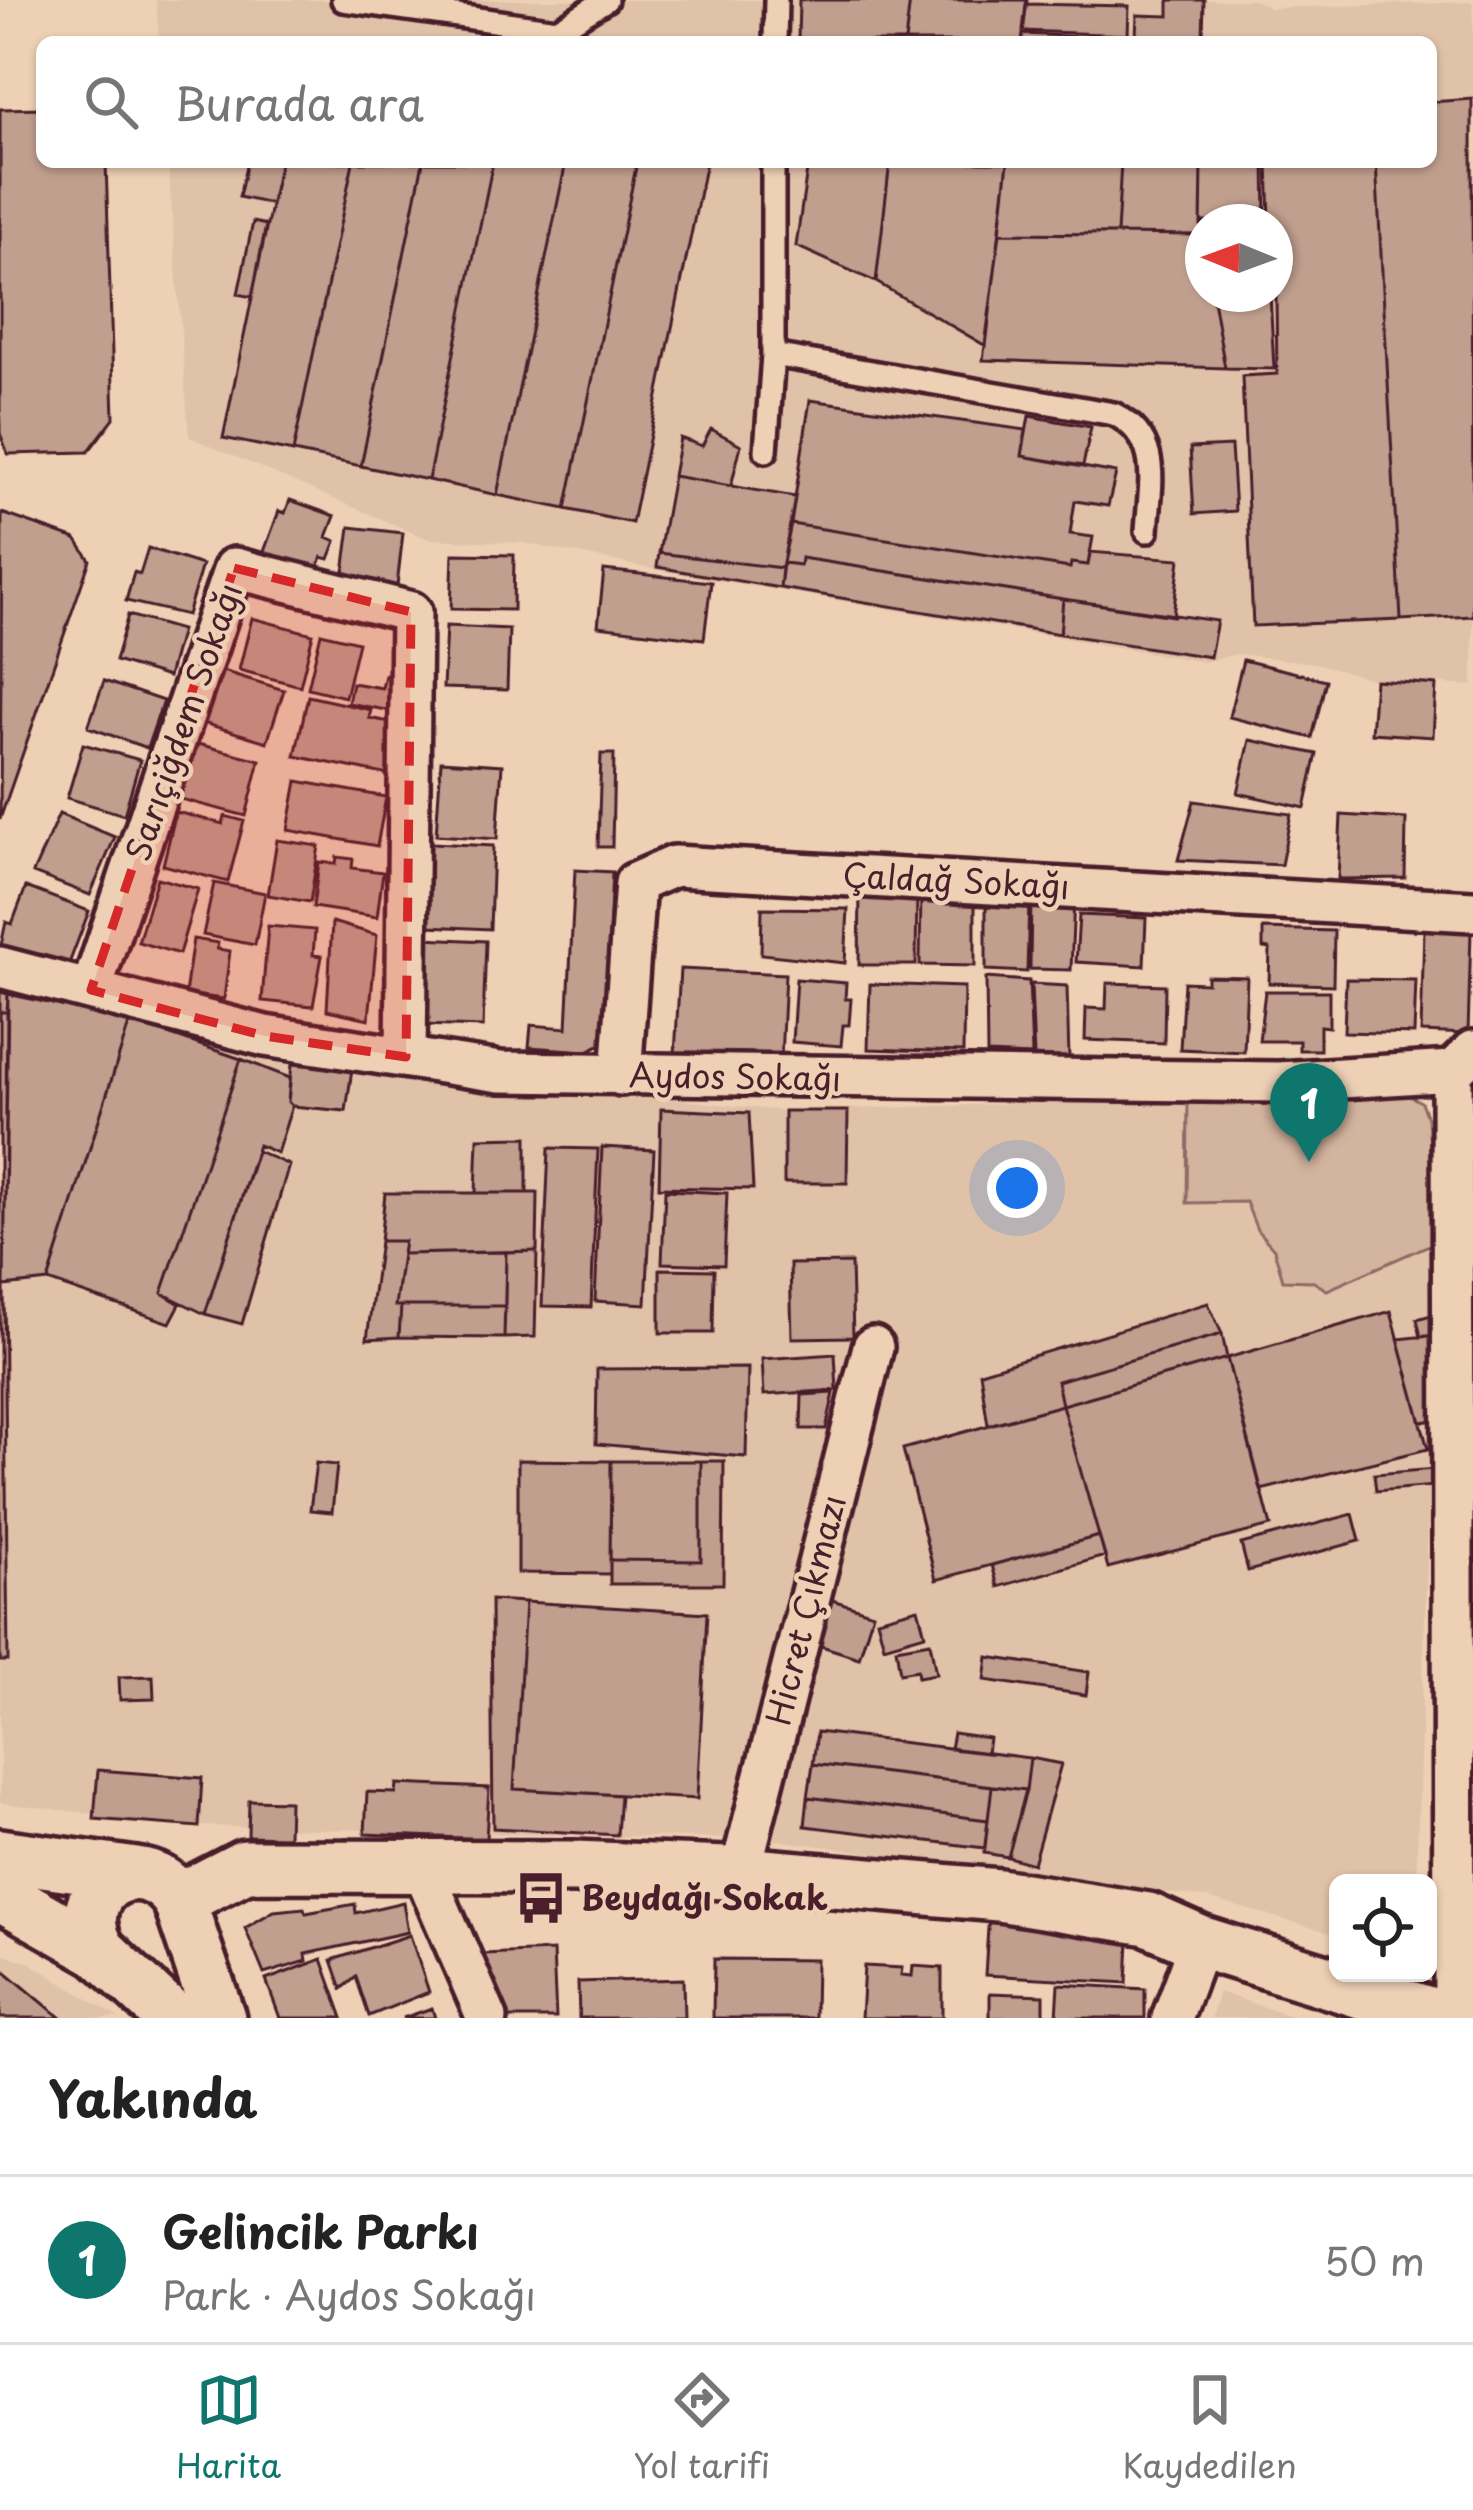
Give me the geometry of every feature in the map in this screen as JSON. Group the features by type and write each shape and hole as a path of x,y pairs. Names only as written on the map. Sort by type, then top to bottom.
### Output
{"street":[{"name":"Sarıçiğdem Sokağı","path":"92,990 234,568 411,612 406,1058"},
{"name":"Çaldağ Sokağı","path":"621,1075 634,883 674,866 1473,911"},
{"name":"Aydos Sokağı","path":"0,967 266,1036 500,1072 1279,1082 1463,1061"},
{"path":"172,2018 108,1957 89,1923 91,1907 108,1882 166,1896 245,1866 421,1865 740,1874 999,1895 1081,1907 1148,1919 1201,1942 1450,2018 1463,1452 1463,1061"},
{"name":"Hicret Çıkmazı","path":"740,1874 873,1347"},
{"path":"0,1855 166,1896"},
{"path":"421,1865 487,2018"},
{"path":"0,1894 108,1957 140,1967 168,1956 182,1930 166,1896"},
{"path":"166,1896 219,2018"},
{"path":"1172,2018 1201,1942"}],"lane":[{"path":"343,0 557,30 606,0"},
{"path":"775,36 776,0"},
{"path":"766,451 773,355 773,168"},
{"path":"773,355 1114,414 1141,433 1152,458 1147,531"}],"highlighted area":[{"path":"234,568 411,612 406,1057 265,1036 91,990"}],"shaded area":[{"path":"156,0 1255,0 1269,8 1473,2 1473,686 1375,680 1315,663 1236,654 1205,662 657,570 524,543 428,539 189,437 168,168 1437,168 1437,36 159,36"},
{"path":"0,986 620,1093 784,1111 1188,1098 1257,1229 1274,1249 1328,1290 1438,1241 1416,1874 1329,1874 1329,1932 1207,1898 775,1840 199,1826 0,1803"},
{"path":"1396,1089 1421,1102 1428,1121 1438,1241 1327,1290 1312,1281 1283,1280 1274,1249 1257,1230 1246,1202 1187,1203 1188,1098"},
{"path":"0,1952 30,1963 119,2018 0,2018"},
{"path":"1219,1992 1297,2018 1211,2018"}],"building":[{"path":"799,0 910,0 906,36 798,36"},
{"path":"910,0 1027,0 1023,36 906,36"},
{"path":"1169,0 1204,0 1203,36 1136,35 1137,15 1169,16"},
{"path":"1026,4 1129,6 1128,35 1023,31"},
{"path":"1472,99 1473,616 1401,620 1376,168 1437,168 1437,102"},
{"path":"36,108 36,168 106,168 114,418 88,452 8,454 0,433 0,109"},
{"path":"246,168 279,168 271,204 239,197"},
{"path":"279,168 352,168 293,452 223,438"},
{"path":"352,168 422,168 361,466 293,452"},
{"path":"422,168 492,168 428,480 361,466"},
{"path":"492,168 565,168 497,495 428,480"},
{"path":"565,168 636,168 566,509 497,495"},
{"path":"636,168 705,168 632,523 566,509"},
{"path":"807,168 889,168 876,282 796,246"},
{"path":"889,168 1007,168 986,346 876,282"},
{"path":"1007,168 1121,168 1117,234 1000,233"},
{"path":"1121,168 1202,168 1201,204 1185,204 1185,235 1117,234"},
{"path":"1202,168 1265,168 1266,204 1201,204"},
{"path":"1268,168 1376,168 1401,620 1253,626 1242,376 1277,374 1276,312 1293,312 1293,204 1269,204"},
{"path":"253,222 266,225 252,297 238,294"},
{"path":"1000,233 1185,235 1185,312 1215,312 1225,368 983,360"},
{"path":"1215,312 1271,312 1274,369 1225,368"},
{"path":"810,400 1026,430 1022,456 1116,473 1108,506 1075,501 1070,534 1093,537 1088,565 1071,563 1070,568 791,524"},
{"path":"1029,416 1091,427 1083,466 1022,456"},
{"path":"711,429 741,445 731,486 673,476 680,438 702,446"},
{"path":"1231,446 1235,511 1194,514 1190,448"},
{"path":"673,476 795,497 782,568 659,553"},
{"path":"290,500 335,516 327,537 336,541 329,559 322,557 315,576 262,557 279,511 285,513"},
{"path":"2,513 76,539 90,560 0,819"},
{"path":"791,524 1070,568 1071,563 1088,565 1090,552 1180,559 1173,616 801,558 800,565 783,563"},
{"path":"350,527 403,533 397,586 343,580"},
{"path":"148,548 202,565 187,615 126,601 134,572 140,574"},
{"path":"659,553 782,568 780,588 657,567"},
{"path":"453,554 514,555 513,610 451,609"},
{"path":"801,558 1063,599 1060,634 780,588 783,563 800,565"},
{"path":"604,570 711,582 704,639 598,626"},
{"path":"1063,599 1217,621 1210,657 1060,634"},
{"path":"128,615 181,630 168,677 115,661"},
{"path":"252,618 313,634 300,686 239,670"},
{"path":"446,626 509,629 507,690 443,688"},
{"path":"321,633 358,642 345,697 308,688"},
{"path":"1243,660 1326,680 1312,738 1229,717"},
{"path":"219,670 284,690 267,742 203,723"},
{"path":"385,675 408,679 402,713 348,703 352,683 382,688"},
{"path":"1375,680 1436,685 1433,737 1371,733"},
{"path":"104,681 163,701 147,748 88,727"},
{"path":"308,696 371,710 369,718 399,724 389,775 295,756"},
{"path":"1250,740 1317,754 1305,808 1238,793"},
{"path":"194,743 260,760 246,816 180,799"},
{"path":"83,744 140,760 124,815 67,798"},
{"path":"601,754 614,754 612,847 598,847"},
{"path":"441,761 502,765 497,839 436,835"},
{"path":"297,781 386,797 377,846 288,830"},
{"path":"1194,801 1291,814 1281,865 1178,860"},
{"path":"176,812 223,824 225,816 244,821 228,882 163,865"},
{"path":"59,814 115,837 90,895 33,873"},
{"path":"1341,815 1406,819 1405,878 1338,879"},
{"path":"277,840 319,846 310,902 268,895"},
{"path":"431,843 493,846 490,929 428,926"},
{"path":"337,857 353,859 352,868 383,872 377,917 313,907 319,862 336,864"},
{"path":"575,870 612,872 604,1037 587,1051 529,1047 531,1025 567,1028"},
{"path":"157,878 198,889 179,954 138,942"},
{"path":"214,883 265,893 255,945 203,935"},
{"path":"26,887 89,911 65,974 0,950 6,922 12,924"},
{"path":"921,887 975,888 975,966 920,965"},
{"path":"860,888 917,889 916,965 859,965"},
{"path":"1031,897 1074,899 1071,970 1030,969"},
{"path":"986,898 1029,899 1027,972 986,970"},
{"path":"762,908 848,909 845,963 761,954"},
{"path":"1079,915 1146,918 1144,966 1076,962"},
{"path":"332,922 377,935 369,1019 327,1010"},
{"path":"268,926 315,930 313,955 322,956 313,1006 262,1001"},
{"path":"1263,929 1334,931 1333,985 1269,983 1270,949 1263,948"},
{"path":"1424,930 1471,931 1468,1034 1421,1032"},
{"path":"423,938 486,941 483,1027 420,1025"},
{"path":"193,939 218,943 217,949 230,951 224,999 185,994"},
{"path":"680,969 785,974 781,1059 675,1054"},
{"path":"1207,976 1247,977 1244,1052 1180,1049 1184,982 1207,983"},
{"path":"986,978 1029,981 1032,1056 987,1054"},
{"path":"796,979 846,983 845,999 851,999 849,1025 843,1025 841,1046 792,1042"},
{"path":"1346,979 1416,980 1414,1034 1344,1032"},
{"path":"1107,983 1165,985 1164,1043 1085,1040 1086,1008 1106,1009"},
{"path":"870,984 964,987 963,1052 868,1049"},
{"path":"1031,984 1067,986 1069,1059 1034,1056"},
{"path":"1265,991 1329,991 1329,1027 1320,1026 1320,1050 1299,1050 1299,1041 1259,1041"},
{"path":"0,992 8,994 7,1012 0,1012"},
{"path":"8,994 130,1021 48,1281 4,1286"},
{"path":"0,1012 7,1012 4,1286 0,1286"},
{"path":"130,1021 241,1059 162,1293 180,1304 170,1323 48,1281"},
{"path":"241,1059 290,1078 288,1102 292,1106 277,1153 258,1145 205,1314 162,1293"},
{"path":"292,1064 352,1069 346,1111 292,1106 288,1102"},
{"path":"661,1109 749,1113 753,1189 659,1187"},
{"path":"784,1111 848,1111 847,1183 784,1183"},
{"path":"527,1137 527,1193 476,1193 478,1138"},
{"path":"602,1147 654,1150 646,1304 595,1301"},
{"path":"549,1148 598,1149 591,1307 542,1306"},
{"path":"257,1151 289,1165 242,1324 205,1314"},
{"path":"665,1190 727,1193 724,1265 662,1263"},
{"path":"385,1193 538,1193 537,1251 402,1254 404,1241 380,1241"},
{"path":"380,1241 404,1241 395,1306 401,1306 399,1337 367,1339"},
{"path":"537,1251 535,1337 504,1338 506,1252"},
{"path":"506,1252 505,1306 395,1306 402,1254"},
{"path":"851,1263 853,1337 792,1338 790,1264"},
{"path":"660,1269 714,1270 713,1333 660,1333"},
{"path":"0,1286 4,1286 8,1661 0,1661"},
{"path":"1208,1303 1222,1334 1057,1381 1062,1405 988,1425 980,1372"},
{"path":"401,1306 505,1306 504,1338 399,1337"},
{"path":"1391,1311 1428,1449 1261,1490 1227,1358"},
{"path":"1441,1312 1437,1335 1421,1337 1417,1319"},
{"path":"1222,1334 1227,1358 1062,1405 1057,1381"},
{"path":"1437,1335 1441,1419 1421,1422 1398,1339"},
{"path":"835,1354 837,1390 764,1395 762,1359"},
{"path":"1227,1358 1271,1526 1108,1568 1062,1405"},
{"path":"748,1368 746,1457 596,1444 597,1369"},
{"path":"834,1393 826,1429 801,1429 802,1395"},
{"path":"1062,1405 1099,1536 936,1580 903,1449"},
{"path":"518,1460 611,1461 610,1574 518,1573"},
{"path":"611,1461 701,1461 701,1561 610,1560"},
{"path":"701,1461 724,1461 723,1584 610,1584 610,1560 701,1561"},
{"path":"316,1463 337,1465 332,1512 310,1510"},
{"path":"1434,1469 1435,1486 1376,1491 1374,1474"},
{"path":"1353,1514 1360,1541 1248,1571 1241,1544"},
{"path":"1099,1536 1105,1556 998,1587 992,1565"},
{"path":"826,1598 873,1613 859,1658 812,1643"},
{"path":"491,1600 525,1602 514,1789 620,1795 617,1835 493,1828"},
{"path":"525,1602 707,1613 697,1799 514,1789"},
{"path":"918,1608 925,1634 884,1646 877,1619"},
{"path":"930,1642 936,1674 900,1673 896,1648"},
{"path":"988,1657 1089,1672 1086,1695 985,1680"},
{"path":"153,1676 154,1699 120,1700 119,1677"},
{"path":"817,1732 1030,1758 1026,1790 813,1764"},
{"path":"953,1733 989,1738 987,1753 950,1749"},
{"path":"1030,1758 1061,1764 1033,1864 1008,1857"},
{"path":"813,1764 992,1786 988,1820 808,1797"},
{"path":"98,1770 202,1778 199,1827 94,1819"},
{"path":"397,1784 489,1788 486,1839 365,1834 367,1792 396,1793"},
{"path":"992,1786 1026,1790 1008,1857 984,1853"},
{"path":"808,1797 988,1820 985,1848 805,1826"},
{"path":"249,1800 289,1801 288,1837 248,1836"},
{"path":"403,1902 408,1932 306,1954 307,1961 264,1974 245,1928 274,1911 304,1908 306,1913 355,1904 356,1913"},
{"path":"989,1912 1130,1919 1127,1983 985,1975"},
{"path":"410,1935 429,1992 369,2016 356,1977 342,1989 332,1960"},
{"path":"553,1951 556,2018 492,2018 486,2004 484,1954"},
{"path":"322,1959 343,2018 280,2018 266,1980"},
{"path":"714,1959 816,1960 815,2018 713,2018"},
{"path":"864,1966 902,1968 901,1975 912,1976 913,1966 942,1968 942,2018 861,2018"},
{"path":"1,1968 61,2018 0,2018"},
{"path":"683,1979 684,2018 579,2018 578,1982"},
{"path":"1059,1984 1145,1989 1145,2018 1049,2018 1057,2016"},
{"path":"990,1993 1044,1995 1044,2018 990,2018"},
{"path":"432,2008 435,2018 403,2018"}],"place":[{"name":"Gelincik Parkı","path":"1309,1162"},
{"name":"Beydağı Sokak","path":"541,1898"}]}
